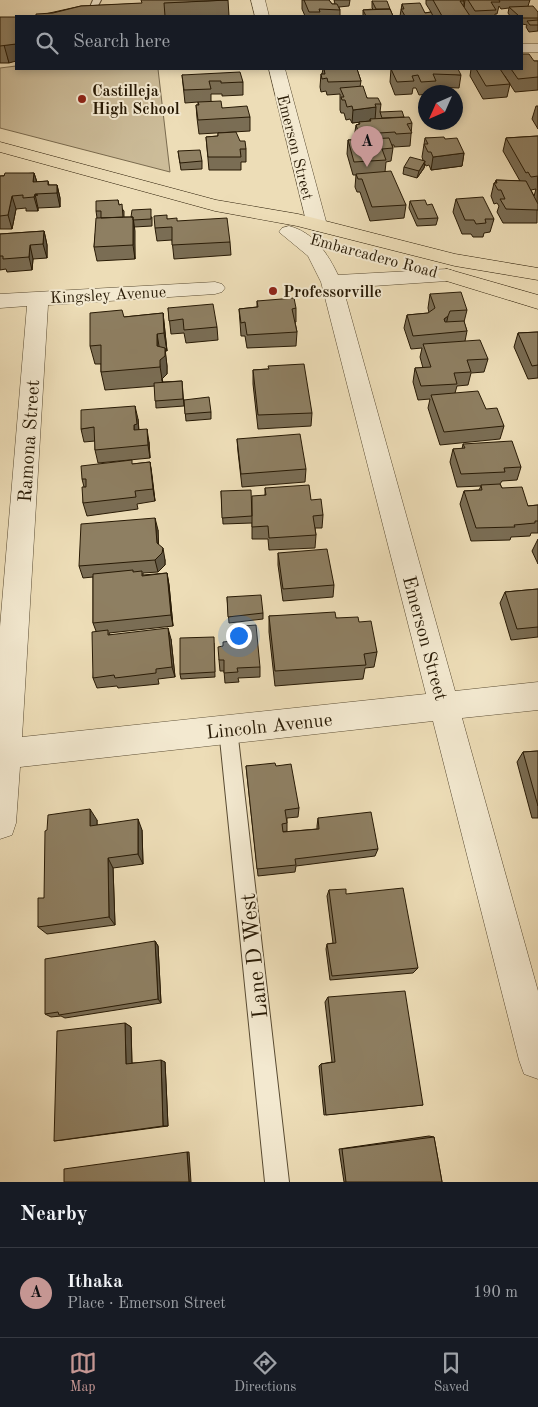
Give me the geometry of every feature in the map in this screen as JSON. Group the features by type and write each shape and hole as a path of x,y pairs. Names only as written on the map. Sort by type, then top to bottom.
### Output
{"main road":[{"name":"Embarcadero Road","path":"0,147 214,205 316,225 451,267 538,291"},
{"name":"Embarcadero Road","path":"214,205 290,232 451,267 538,274"},
{"path":"451,267 538,258"},
{"path":"451,267 538,302"}],"street":[{"path":"258,0 262,15"},
{"path":"523,48 538,48"},
{"name":"Emerson Street","path":"276,70 316,225"},
{"name":"Emerson Street","path":"290,232 306,241 312,247 331,282 538,1060"},
{"path":"331,282 451,267"},
{"name":"Kingsley Avenue","path":"0,301 216,288"},
{"name":"Ramona Street","path":"0,823 2,754 38,298"},
{"name":"Lincoln Avenue","path":"2,754 538,696"}],"lane":[{"path":"84,15 94,8 97,0"},
{"name":"Lane D West","path":"228,729 277,1182"}],"shaded area":[{"name":"Castilleja High School","path":"15,66 15,70 158,70 170,172 0,128 0,68"}],"building":[{"path":"141,0 228,0 164,3 165,15 36,15 81,6 142,3"},
{"path":"304,0 329,0 332,4 337,4 340,10 319,9 320,12 309,12"},
{"path":"433,0 464,0 460,1 469,15 441,15"},
{"path":"468,0 499,0 500,2 491,2 496,10 475,11"},
{"path":"372,1 387,1 390,9 376,9"},
{"path":"420,3 425,13 431,12 432,15 404,15 401,9 404,9 402,4"},
{"path":"533,6 538,12 538,18 523,18 523,15 518,15 509,7"},
{"path":"390,9 393,15 366,15 363,10"},
{"path":"0,17 15,17 15,44 0,46"},
{"path":"538,20 538,25 530,25 527,21"},
{"path":"523,54 529,54 534,61 538,61 538,77 518,79 512,70 523,70"},
{"path":"324,70 357,70 361,81 328,82 327,78 322,79 321,74 325,74"},
{"path":"391,70 458,70 461,75 433,74 436,81 421,82 418,75 412,76 414,81 397,82"},
{"path":"477,70 501,70 510,84 486,86"},
{"path":"240,72 243,82 221,83 221,81 209,81 211,89 184,90 182,75"},
{"path":"363,86 367,98 378,98 381,104 375,104 376,107 353,110 352,106 347,107 345,100 342,100 341,97 344,97 340,88"},
{"path":"221,101 222,108 247,106 250,117 198,120 196,105 199,105 198,102"},
{"path":"402,111 404,117 382,118 380,112"},
{"path":"409,117 412,123 407,124 412,133 363,134 362,131 358,131 356,125 360,124 359,122 371,121 370,119"},
{"path":"236,132 240,141 245,141 246,149 240,149 241,157 208,157 206,137 218,136 218,133"},
{"path":"538,136 538,176 531,177 528,172 526,173 506,138"},
{"path":"444,137 445,139 457,138 464,153 433,157 424,144 428,144 425,138"},
{"path":"389,138 393,148 382,149 386,160 354,162 348,140"},
{"path":"200,150 202,161 180,163 178,151"},
{"path":"410,157 425,161 419,171 404,167"},
{"path":"391,171 406,205 372,207 362,179 358,179 356,174"},
{"path":"5,173 34,173 33,182 48,181 48,185 57,185 57,193 35,194 34,197 23,198 23,195 12,196 8,215 0,216 0,176 4,176"},
{"path":"496,180 526,181 538,204 538,210 506,209 500,199 505,199 501,190 498,190 494,183 497,183"},
{"path":"483,197 494,219 485,219 486,223 476,224 474,220 465,220 456,199"},
{"path":"118,200 119,205 122,204 123,217 101,218 101,211 96,211 96,201"},
{"path":"425,200 427,205 432,204 438,218 418,219 410,201"},
{"path":"151,209 151,219 133,220 133,217 131,217 132,210"},
{"path":"167,215 167,219 177,218 177,221 227,218 230,242 172,245 172,227 155,228 154,216"},
{"path":"133,217 133,245 94,247 96,218"},
{"path":"44,231 43,244 30,245 29,257 3,259 3,256 0,256 0,234"},
{"path":"461,292 467,310 450,311 444,319 445,322 464,321 467,331 413,336 407,315 428,313 435,308 430,294"},
{"path":"294,298 296,308 292,309 297,332 247,335 245,322 241,323 239,309 258,307 257,301"},
{"path":"213,304 217,327 184,330 183,319 169,321 168,308"},
{"path":"122,310 124,317 163,313 164,333 157,334 157,346 165,348 165,356 160,360 160,367 101,372 101,345 90,346 90,313"},
{"path":"538,332 538,365 532,366 518,333"},
{"path":"480,340 488,359 467,360 471,372 454,373 457,384 421,386 415,368 431,367 423,344"},
{"path":"304,364 312,413 258,415 253,370 269,369 268,366"},
{"path":"182,381 183,399 155,401 154,383"},
{"path":"478,391 486,409 497,408 504,426 444,432 431,395"},
{"path":"209,397 211,412 185,414 184,400"},
{"path":"135,406 137,424 134,425 134,430 147,429 148,445 95,450 94,427 81,429 81,410"},
{"path":"300,434 306,469 241,474 237,439"},
{"path":"512,441 521,467 504,468 505,472 461,474 453,449 465,448 463,444"},
{"path":"132,460 132,464 150,462 153,489 135,491 136,497 83,503 82,487 86,487 86,479 82,479 81,466"},
{"path":"500,484 502,488 522,487 528,506 538,505 538,521 514,525 515,527 476,528 464,491 482,490 481,485"},
{"path":"309,485 311,500 321,499 323,515 313,516 316,535 269,538 268,526 252,527 252,496 266,495 265,488"},
{"path":"251,490 252,516 222,518 221,491"},
{"path":"155,518 157,543 163,548 162,553 155,560 79,566 81,524"},
{"path":"327,549 334,585 283,589 278,553"},
{"path":"133,570 133,572 142,571 142,576 167,573 171,615 93,623 93,574"},
{"path":"538,589 538,627 517,629 505,592"},
{"path":"261,595 263,613 228,617 227,597"},
{"path":"335,612 336,618 358,617 359,622 371,621 377,652 364,654 366,665 275,671 269,616"},
{"path":"256,625 260,667 237,668 238,672 224,673 224,660 219,660 218,647 223,646 223,642 232,641 231,627"},
{"path":"168,628 172,667 156,669 156,673 115,678 114,675 93,678 92,632 108,630 108,635"},
{"path":"214,637 215,672 180,674 180,638"},
{"path":"538,751 538,806 523,752"},
{"path":"275,763 276,766 291,764 299,808 285,810 287,823 282,824 283,832 319,829 318,818 371,812 378,849 295,859 296,865 257,869 246,766"},
{"path":"90,809 90,826 138,819 138,854 108,858 109,917 38,927 38,898 44,898 45,831 47,830 48,815"},
{"path":"403,888 418,968 332,976 327,944 336,943 329,890 346,889 346,894"},
{"path":"155,941 158,999 59,1015 58,1012 45,1014 45,959"},
{"path":"405,991 423,1105 326,1115 321,1064 335,1062 328,997"},
{"path":"125,1023 126,1064 161,1060 163,1126 54,1141 57,1031"},
{"path":"434,1137 442,1182 346,1182 342,1149"},
{"path":"187,1152 189,1182 64,1182 64,1169"}],"place":[{"name":"Castilleja High School","path":"82,99"},
{"name":"Ithaka","path":"367,167"},
{"name":"Professorville","path":"273,291"}]}
